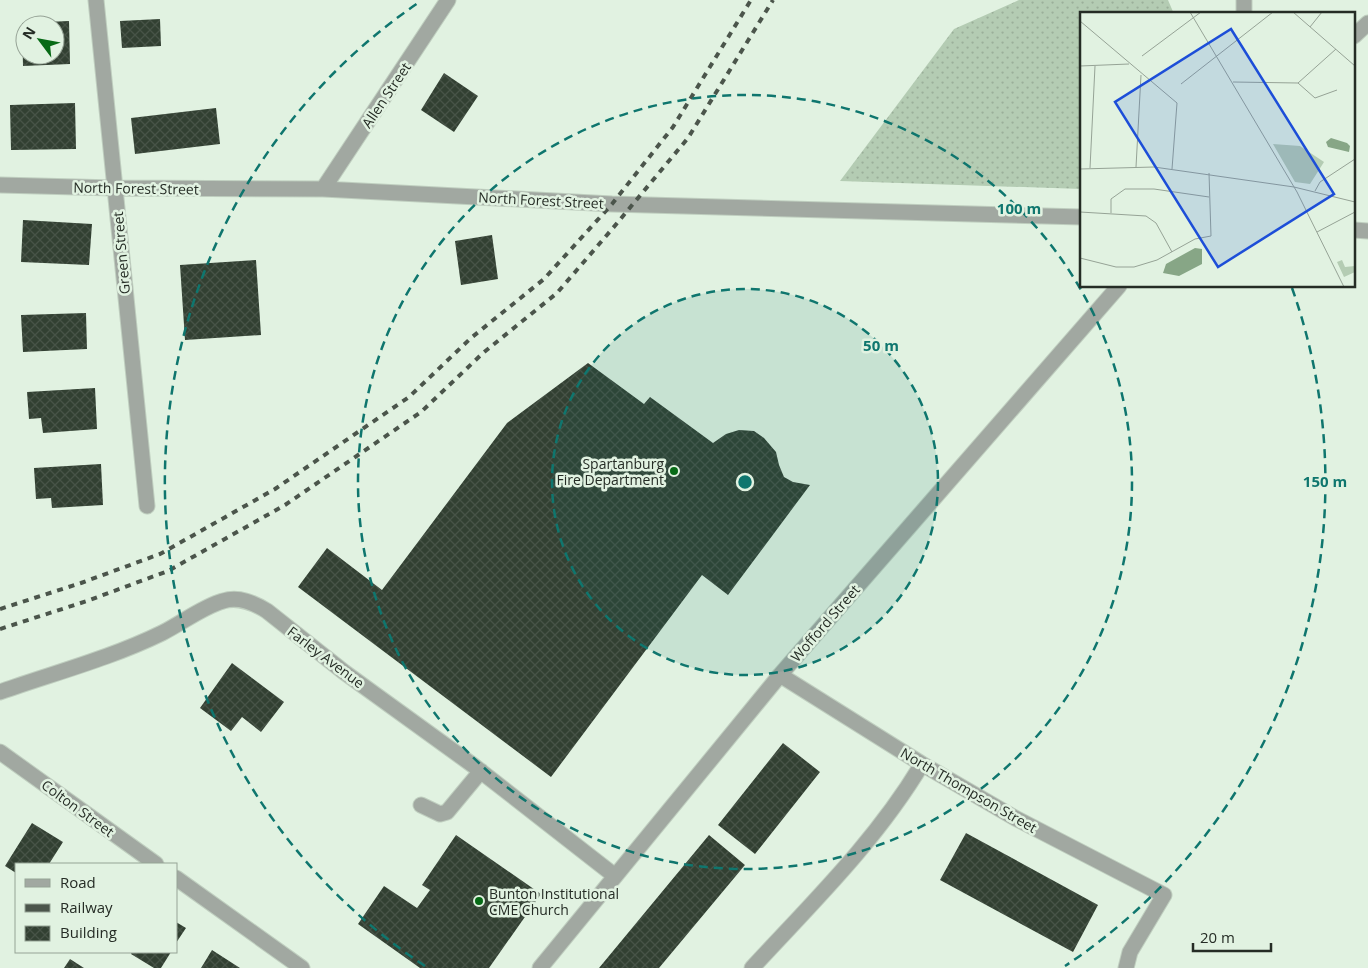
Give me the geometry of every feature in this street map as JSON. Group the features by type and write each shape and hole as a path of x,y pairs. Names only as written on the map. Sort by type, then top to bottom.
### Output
{"street":[{"name":"Green Street","path":"96,0 146,506"},
{"name":"Allen Street","path":"323,189 448,0"},
{"path":"1356,34 1368,23"},
{"name":"North Forest Street","path":"0,185 114,188 323,189 612,204 1080,217"},
{"name":"Wofford Street","path":"540,968 780,675 1118,288"},
{"name":"Farley Avenue","path":"0,692 115,653 162,633 224,600 254,603 267,611 344,672 481,771 615,876"},
{"name":"North Thompson Street","path":"780,675 922,764 1015,818 1164,894 1130,952 1126,968"},
{"name":"Colton Street","path":"0,752 155,863"},
{"path":"752,968 866,845 910,784 922,764"},
{"path":"421,805 440,814 447,812 481,771"},
{"path":"178,879 302,968"}],"green space":[{"path":"1019,0 1168,0 1173,12 1080,12 1080,189 840,181 954,29"}],"building":[{"path":"160,19 161,46 122,48 120,21"},
{"path":"65,21 69,21 70,64 65,64"},
{"path":"444,73 478,96 454,132 421,110"},
{"path":"75,103 76,149 11,150 10,105"},
{"path":"216,108 220,144 135,154 131,118"},
{"path":"23,220 92,224 89,265 21,262"},
{"path":"492,235 498,279 461,285 455,241"},
{"path":"256,260 261,335 185,340 180,265"},
{"path":"86,313 87,349 23,352 21,315"},
{"path":"588,363 644,404 650,397 713,443 726,434 739,430 754,431 764,438 776,452 784,477 793,482 810,485 728,595 702,575 551,777 298,587 327,548 382,590 507,423"},
{"path":"95,388 97,429 43,433 41,418 29,419 27,392"},
{"path":"101,464 103,505 52,508 51,498 36,499 34,468"},
{"path":"232,663 284,702 261,732 242,717 231,731 200,708"},
{"path":"783,743 820,772 755,854 718,825"},
{"path":"32,823 63,842 50,863 15,863 15,872 5,866"},
{"path":"966,833 1098,905 1073,952 940,880"},
{"name":"Bunton Institutional CME Church","path":"456,835 541,894 489,968 420,968 358,924 384,886 417,908 430,890 422,885"},
{"path":"709,835 745,865 659,968 599,968"},
{"path":"178,923 186,928 178,940"},
{"path":"212,950 240,968 201,968"},
{"path":"170,953 161,968 154,968 131,954"},
{"path":"70,959 84,968 64,968"}],"railway":[{"path":"0,609 81,583 160,554 275,489 409,397 471,338 544,279 612,204 673,127 751,0"},
{"path":"0,629 87,601 168,571 285,505 421,412 483,353 557,293 613,228 688,138 773,0"}],"place":[{"name":"Spartanburg Fire Department","path":"674,471"},
{"name":"Bunton Institutional CME Church","path":"479,901"}]}
